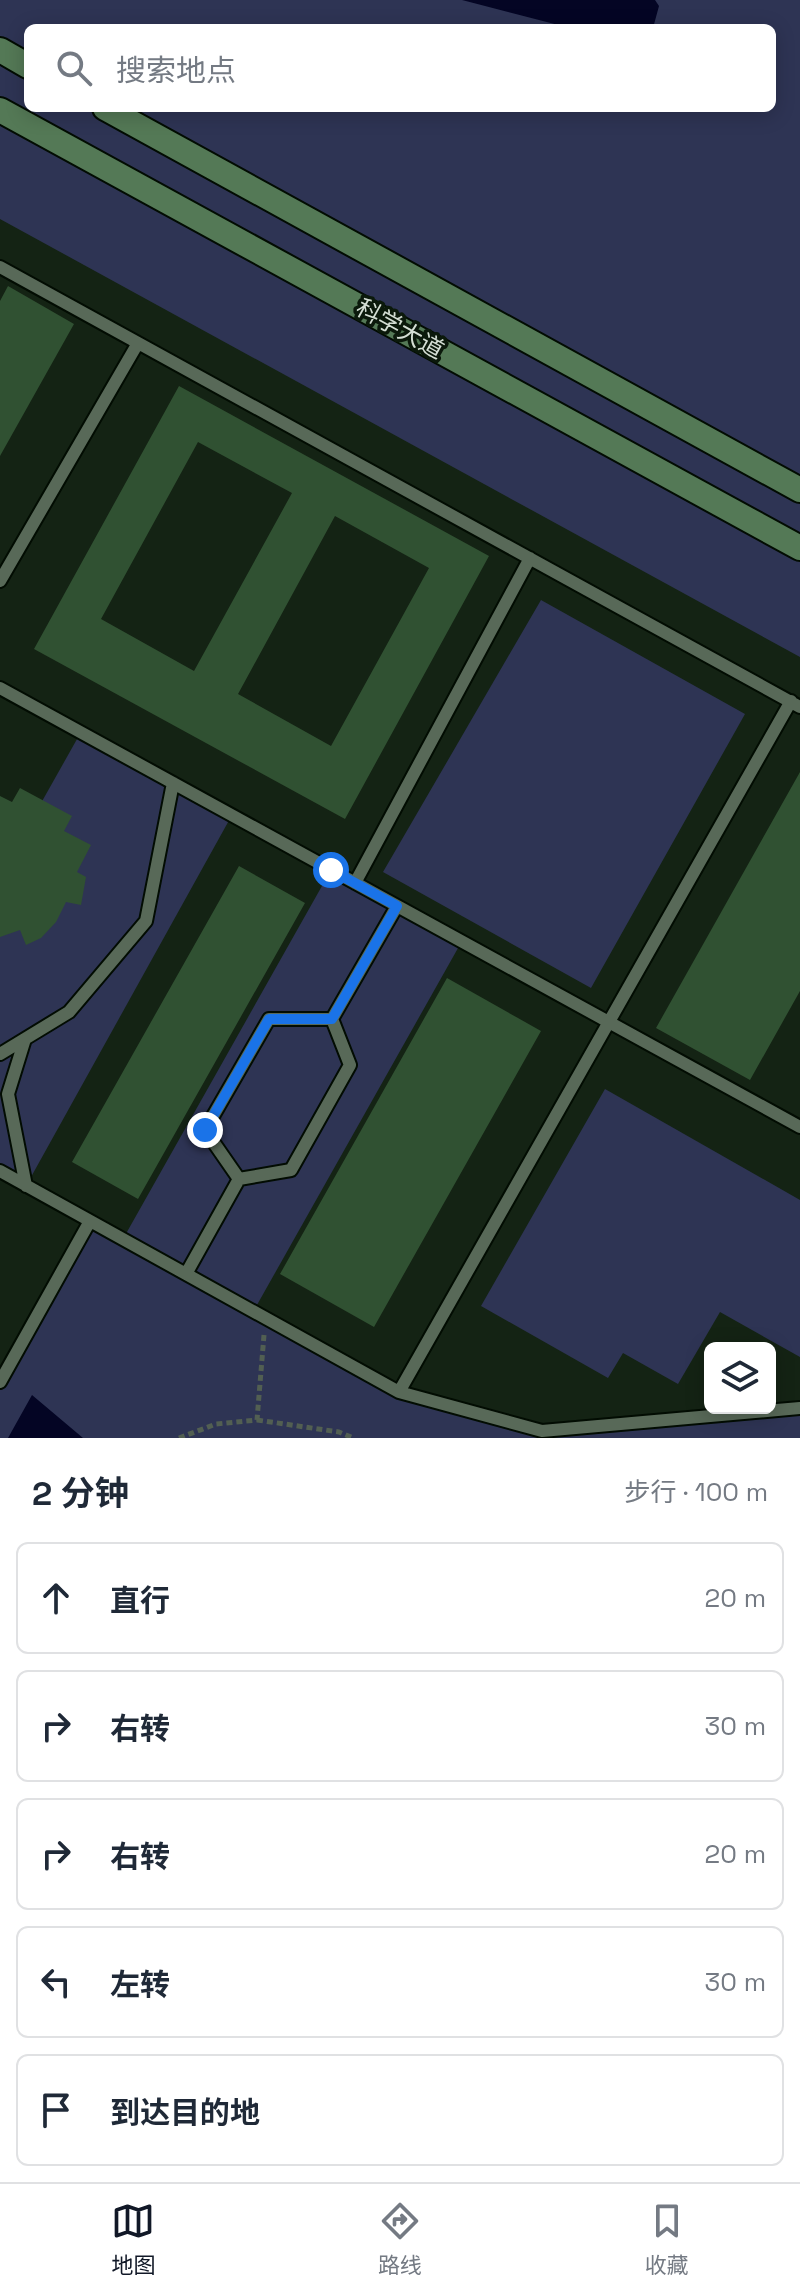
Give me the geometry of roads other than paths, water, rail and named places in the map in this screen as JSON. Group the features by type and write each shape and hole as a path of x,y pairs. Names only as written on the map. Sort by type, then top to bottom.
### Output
{"main road":[{"path":"0,50 24,64"},
{"name":"科学大道","path":"0,110 800,548"},
{"path":"112,112 800,490"}],"lane":[{"path":"0,267 795,704 609,1022 399,1392"},
{"path":"0,581 138,343"},
{"path":"355,883 530,558"},
{"path":"0,688 800,1127"},
{"path":"0,1054 69,1012 146,921 173,783"},
{"path":"332,1019 397,906"},
{"path":"239,1179 205,1130 269,1019 332,1019"},
{"path":"239,1179 291,1170 350,1065 332,1019"},
{"path":"25,1039 8,1094 26,1186"},
{"path":"0,1171 399,1392 542,1431 800,1408"},
{"path":"186,1274 239,1179"},
{"path":"0,1382 90,1221"}]}
